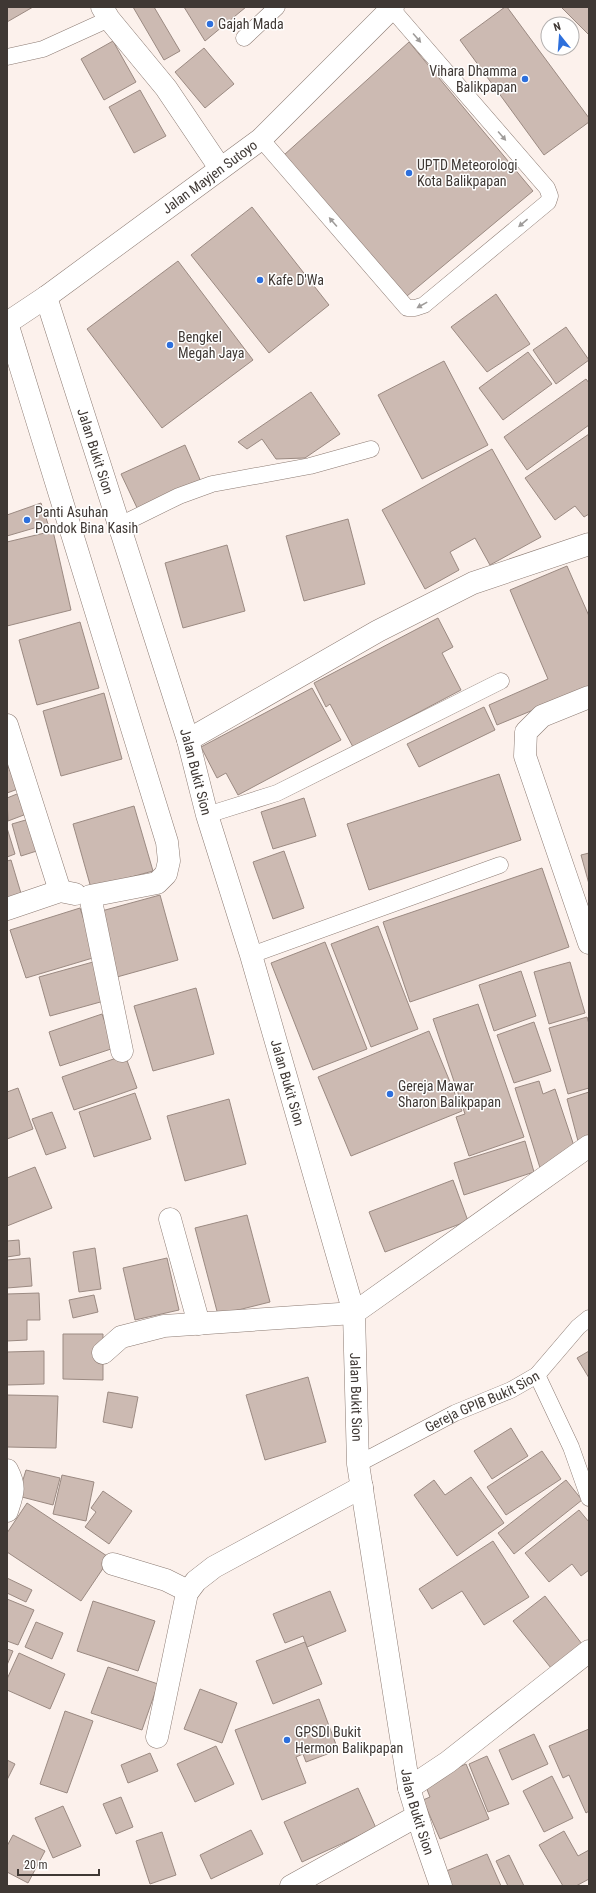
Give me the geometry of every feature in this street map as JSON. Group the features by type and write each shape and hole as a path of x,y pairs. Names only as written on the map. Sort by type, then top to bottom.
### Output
{"street":[{"name":"Jalan Mayjen Sutoyo","path":"7,323 46,297 261,139 392,8"},
{"path":"105,13 166,88 220,168"},
{"name":"Jalan Bukit Sion","path":"46,297 188,740 207,815 251,955 354,1313 358,1464 409,1788 441,1886"},
{"path":"7,323 166,842 169,861 166,874 157,883 90,896 60,891 7,908"},
{"path":"188,740 378,631 473,584 589,544"},
{"path":"589,698 542,716 526,732 525,756 589,943"},
{"path":"7,725 60,891"},
{"path":"90,896 122,1051"},
{"path":"103,1353 121,1337 164,1326 354,1313 589,1146"},
{"path":"170,1219 199,1324"},
{"path":"7,1470 12,1479 14,1491 7,1511"},
{"path":"157,1737 188,1591 196,1581 214,1567 362,1487"},
{"path":"113,1564 170,1581 188,1591"},
{"path":"409,1788 448,1762 586,1660"},
{"path":"290,1886 417,1816"}],"lane":[{"path":"244,38 277,7"},
{"path":"261,139 406,308 415,308 424,305 548,202 550,196 547,188 392,8"},
{"path":"7,57 43,49 105,13"},
{"path":"120,525 179,496 212,484 310,466 371,449"},
{"path":"207,815 277,793 501,681"},
{"path":"251,955 500,865"},
{"name":"Gereja GPIB Bukit Sion","path":"358,1464 455,1413 511,1390 537,1375 578,1327 589,1318"},
{"path":"537,1375 571,1447 589,1498"}],"building":[{"path":"7,7 33,7 7,22"},
{"path":"133,7 154,7 180,51 164,60"},
{"name":"Gajah Mada","path":"184,7 246,7 205,41"},
{"name":"Vihara Dhamma Balikpapan","path":"507,7 540,52 540,56 543,56 589,118 589,122 544,155 460,40"},
{"path":"561,7 589,7 589,35 580,26 580,16 570,16"},
{"path":"113,41 136,82 104,100 81,59"},
{"name":"UPTD Meteorologi Kota Balikpapan","path":"409,42 533,191 407,296 284,155"},
{"path":"204,48 234,84 205,108 175,72"},
{"path":"140,90 166,136 134,153 109,107"},
{"name":"Kafe D'Wa","path":"252,207 329,305 269,353 191,255"},
{"name":"Bengkel Megah Jaya","path":"178,261 253,360 162,428 87,329"},
{"path":"496,294 530,344 487,372 451,327"},
{"path":"566,327 589,360 556,384 533,350"},
{"path":"528,352 552,384 503,420 479,388"},
{"path":"444,361 488,445 422,479 378,395"},
{"path":"586,379 589,383 589,425 527,470 504,437"},
{"path":"311,392 340,434 305,458 276,459 262,439 247,449 238,442"},
{"path":"589,434 589,514 584,517 575,506 555,520 525,478"},
{"path":"185,445 202,484 139,512 121,474"},
{"path":"492,449 541,537 490,565 475,538 450,552 459,570 425,589 382,510"},
{"name":"Panti Asuhan Pondok Bina Kasih","path":"41,503 48,524 7,536 7,515"},
{"path":"348,519 365,584 304,601 286,536"},
{"path":"53,531 71,610 7,626 7,542"},
{"path":"227,545 245,611 183,628 165,563"},
{"path":"567,566 589,616 589,687 497,725 489,705 548,679 510,590"},
{"path":"438,618 453,647 442,653 461,690 353,747 330,704 326,707 314,683"},
{"path":"80,622 99,688 37,705 19,640"},
{"path":"312,688 341,740 238,795 226,773 217,778 201,747"},
{"path":"104,693 122,759 61,776 43,711"},
{"path":"484,707 495,730 419,767 407,744"},
{"path":"8,766 18,789 7,793 7,767"},
{"path":"499,774 521,840 369,890 347,824"},
{"path":"22,792 29,813 8,821 7,798"},
{"path":"304,798 316,836 273,849 261,812"},
{"path":"134,806 153,871 91,888 73,824"},
{"path":"36,817 46,848 21,856 12,824"},
{"path":"7,828 15,854 7,857"},
{"path":"284,851 304,908 273,919 253,862"},
{"path":"589,853 589,884 581,855"},
{"path":"11,860 23,900 7,905 7,861"},
{"path":"542,868 569,947 410,1002 383,922"},
{"path":"160,895 178,960 117,977 98,912"},
{"path":"80,908 96,957 26,978 10,930"},
{"path":"378,926 418,1029 371,1047 331,944"},
{"path":"325,942 367,1049 313,1070 271,963"},
{"path":"93,962 104,1001 50,1016 39,977"},
{"path":"570,962 585,1013 549,1024 534,972"},
{"path":"521,971 536,1016 494,1031 479,985"},
{"path":"196,988 214,1054 153,1071 134,1006"},
{"path":"478,1004 524,1137 469,1156 456,1117 465,1114 433,1019"},
{"path":"102,1014 114,1048 60,1066 49,1032"},
{"path":"587,1017 589,1024 589,1088 568,1094 549,1028"},
{"path":"534,1022 551,1071 514,1083 497,1035"},
{"name":"Gereja Mawar Sharon Balikpapan","path":"429,1031 462,1111 351,1156 318,1077"},
{"path":"125,1055 137,1088 74,1110 62,1077"},
{"path":"539,1081 543,1094 555,1089 575,1149 541,1171 515,1088"},
{"path":"18,1088 33,1129 7,1139 7,1092"},
{"path":"589,1092 589,1136 578,1141 567,1099"},
{"path":"135,1093 151,1139 94,1157 79,1112"},
{"path":"229,1099 246,1164 185,1181 167,1116"},
{"path":"52,1112 66,1148 46,1155 32,1119"},
{"path":"525,1141 534,1172 464,1195 454,1163"},
{"path":"35,1167 52,1208 7,1226 7,1178"},
{"path":"453,1180 468,1221 385,1252 369,1212"},
{"path":"247,1215 270,1302 218,1315 195,1228"},
{"path":"19,1240 20,1255 7,1257 7,1241"},
{"path":"95,1248 101,1289 79,1292 73,1252"},
{"path":"30,1258 32,1286 7,1288 7,1260"},
{"path":"167,1258 179,1310 135,1320 123,1268"},
{"path":"39,1293 40,1320 27,1320 27,1340 7,1341 7,1294"},
{"path":"94,1295 98,1312 73,1318 69,1300"},
{"path":"63,1334 103,1334 103,1380 63,1379"},
{"path":"44,1351 44,1384 7,1385 7,1352"},
{"path":"589,1351 589,1378 577,1358"},
{"path":"308,1377 326,1442 265,1460 246,1395"},
{"path":"108,1392 138,1397 132,1428 103,1422"},
{"path":"7,1395 58,1396 56,1448 7,1447"},
{"path":"511,1428 528,1456 492,1479 474,1451"},
{"path":"542,1451 561,1479 506,1515 487,1487"},
{"path":"26,1470 60,1478 53,1505 18,1496"},
{"path":"62,1475 94,1482 86,1521 53,1514"},
{"path":"471,1477 504,1523 457,1556 414,1495 434,1480 445,1495"},
{"path":"566,1480 582,1500 514,1554 498,1533"},
{"path":"103,1491 132,1511 109,1544 85,1527 96,1512 91,1508"},
{"path":"27,1503 110,1558 81,1601 7,1552 7,1533"},
{"path":"579,1510 589,1522 589,1570 581,1576 572,1564 549,1582 525,1553"},
{"path":"493,1541 529,1597 484,1625 462,1591 432,1609 419,1589"},
{"path":"7,1578 32,1590 26,1602 7,1593"},
{"path":"330,1591 346,1631 307,1647 303,1636 285,1643 273,1614"},
{"path":"545,1596 582,1644 551,1668 513,1621"},
{"path":"7,1599 34,1610 18,1645 7,1641"},
{"path":"93,1601 155,1621 138,1671 77,1651"},
{"path":"36,1622 63,1633 52,1659 25,1647"},
{"path":"305,1642 322,1684 273,1704 256,1661"},
{"path":"7,1649 13,1651 7,1665"},
{"path":"19,1653 65,1674 50,1709 7,1690 7,1679"},
{"path":"108,1667 158,1684 142,1730 91,1713"},
{"path":"200,1689 237,1703 222,1743 184,1729"},
{"name":"GPSDI Bukit Hermon Balikpapan","path":"319,1699 338,1750 306,1762 303,1754 296,1757 306,1783 262,1800 235,1730"},
{"path":"65,1711 93,1721 67,1793 40,1784"},
{"path":"589,1729 589,1811 586,1813 569,1775 563,1778 549,1746"},
{"path":"534,1734 548,1764 512,1780 499,1750"},
{"path":"216,1746 234,1784 195,1802 177,1764"},
{"path":"150,1753 158,1771 128,1783 121,1765"},
{"path":"487,1756 509,1804 488,1812 469,1764"},
{"path":"7,1760 15,1764 7,1780"},
{"path":"466,1764 489,1819 440,1839 423,1800 430,1797 424,1782"},
{"path":"552,1776 573,1818 544,1832 523,1791"},
{"path":"358,1788 376,1828 302,1862 284,1822"},
{"path":"121,1797 133,1827 116,1834 103,1804"},
{"path":"63,1806 81,1846 53,1858 35,1818"},
{"path":"251,1830 263,1854 211,1879 200,1855"},
{"path":"564,1831 578,1856 589,1850 589,1879 576,1886 563,1886 539,1845"},
{"path":"162,1832 176,1875 150,1884 136,1841"},
{"path":"13,1835 45,1851 28,1883 7,1872 7,1846"},
{"path":"487,1854 501,1886 450,1886 444,1872"},
{"path":"509,1855 524,1886 508,1886 496,1861"}],"place":[{"name":"Gajah Mada","path":"210,24"},
{"name":"Vihara Dhamma Balikpapan","path":"525,79"},
{"name":"UPTD Meteorologi Kota Balikpapan","path":"409,173"},
{"name":"Kafe D'Wa","path":"260,280"},
{"name":"Bengkel Megah Jaya","path":"170,345"},
{"name":"Panti Asuhan Pondok Bina Kasih","path":"27,520"},
{"name":"Gereja Mawar Sharon Balikpapan","path":"390,1094"},
{"name":"GPSDI Bukit Hermon Balikpapan","path":"287,1740"}]}
